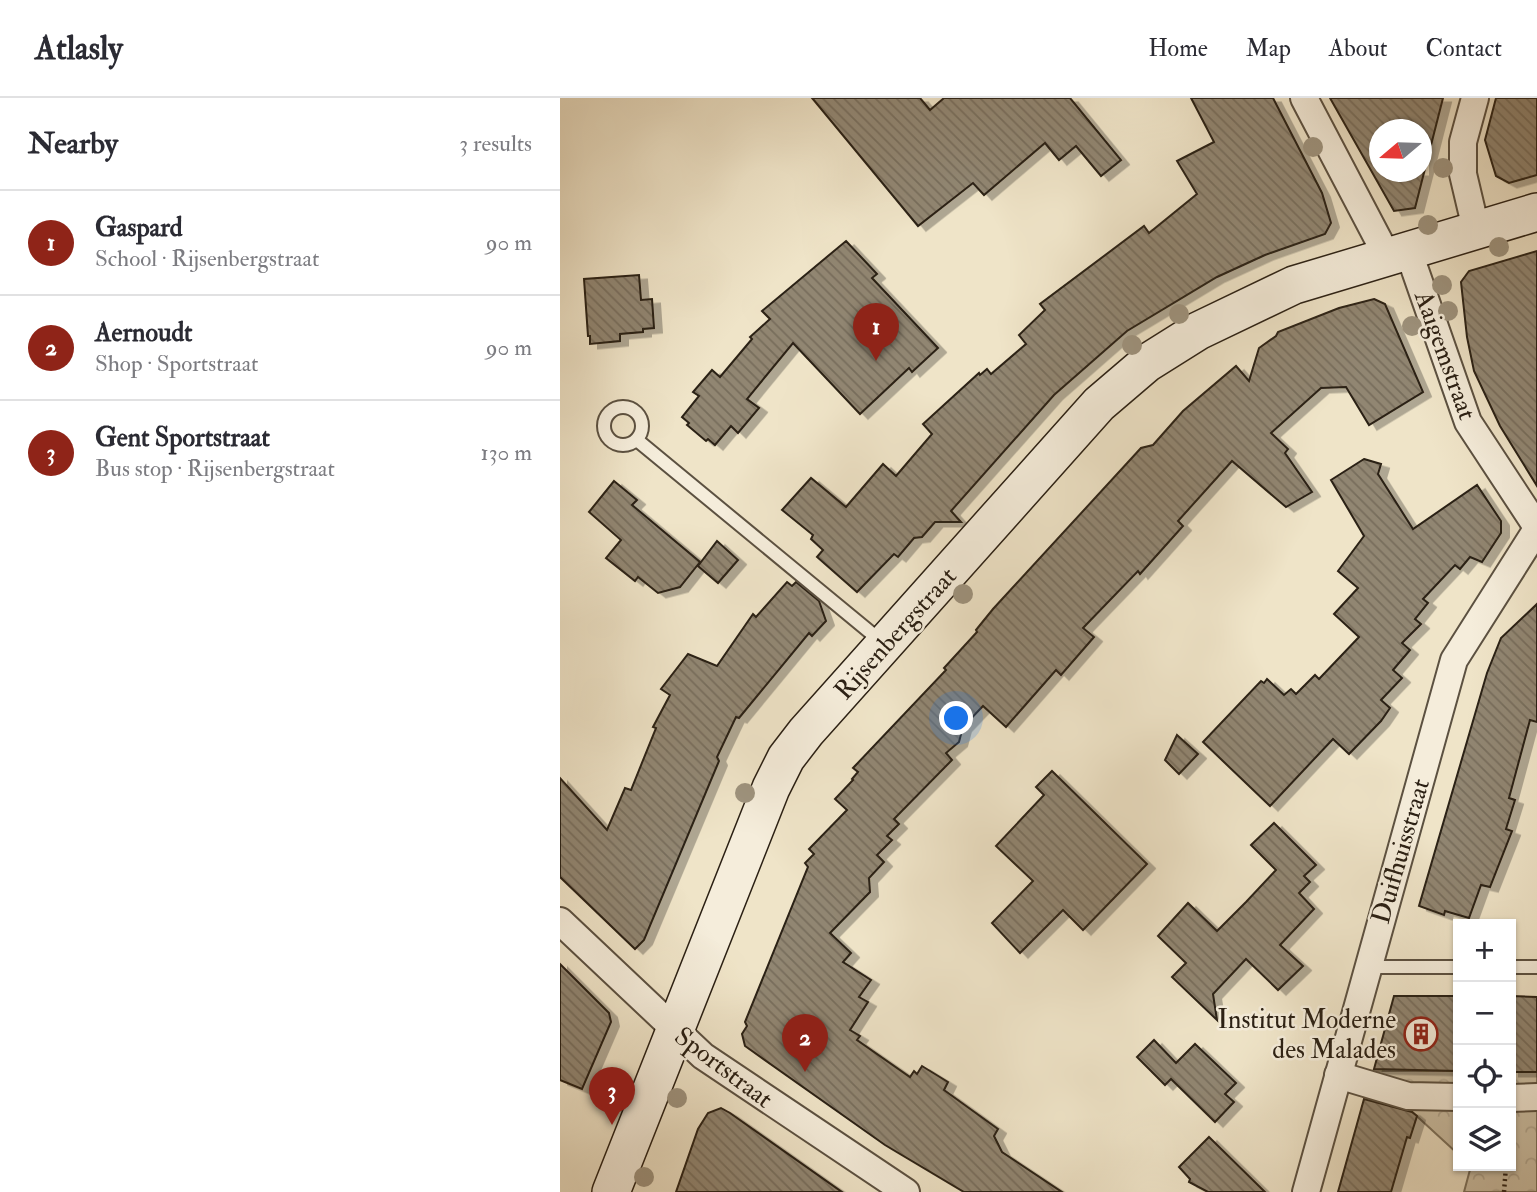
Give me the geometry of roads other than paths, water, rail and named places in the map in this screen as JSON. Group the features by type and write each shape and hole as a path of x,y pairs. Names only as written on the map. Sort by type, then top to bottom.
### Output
{"street":[{"name":"Aaigemstraat","path":"1304,98 1398,253 1468,422 1537,528"},
{"path":"1475,98 1463,142 1463,174 1476,229"},
{"name":"Rijsenbergstraat","path":"611,1192 771,788 786,758 806,732 1099,404 1147,363 1198,331 1272,294 1537,212"},
{"name":"Duifhuisstraat","path":"1306,1192 1454,660 1537,528"},
{"name":"Sportstraat","path":"560,921 703,1056 906,1192"},
{"path":"1338,1075 1408,1096 1453,1097"},
{"path":"1516,1098 1537,1097"}],"lane":[{"path":"637,440 884,644"},
{"path":"1367,967 1453,967"},
{"path":"1516,967 1537,967"}],"place":[{"name":"Gaspard","path":"876,361"},
{"name":"Institut Moderne des Malades","path":"1421,1034"},
{"name":"Aernoudt","path":"805,1072"},
{"name":"Gent Sportstraat","path":"612,1125"}]}
